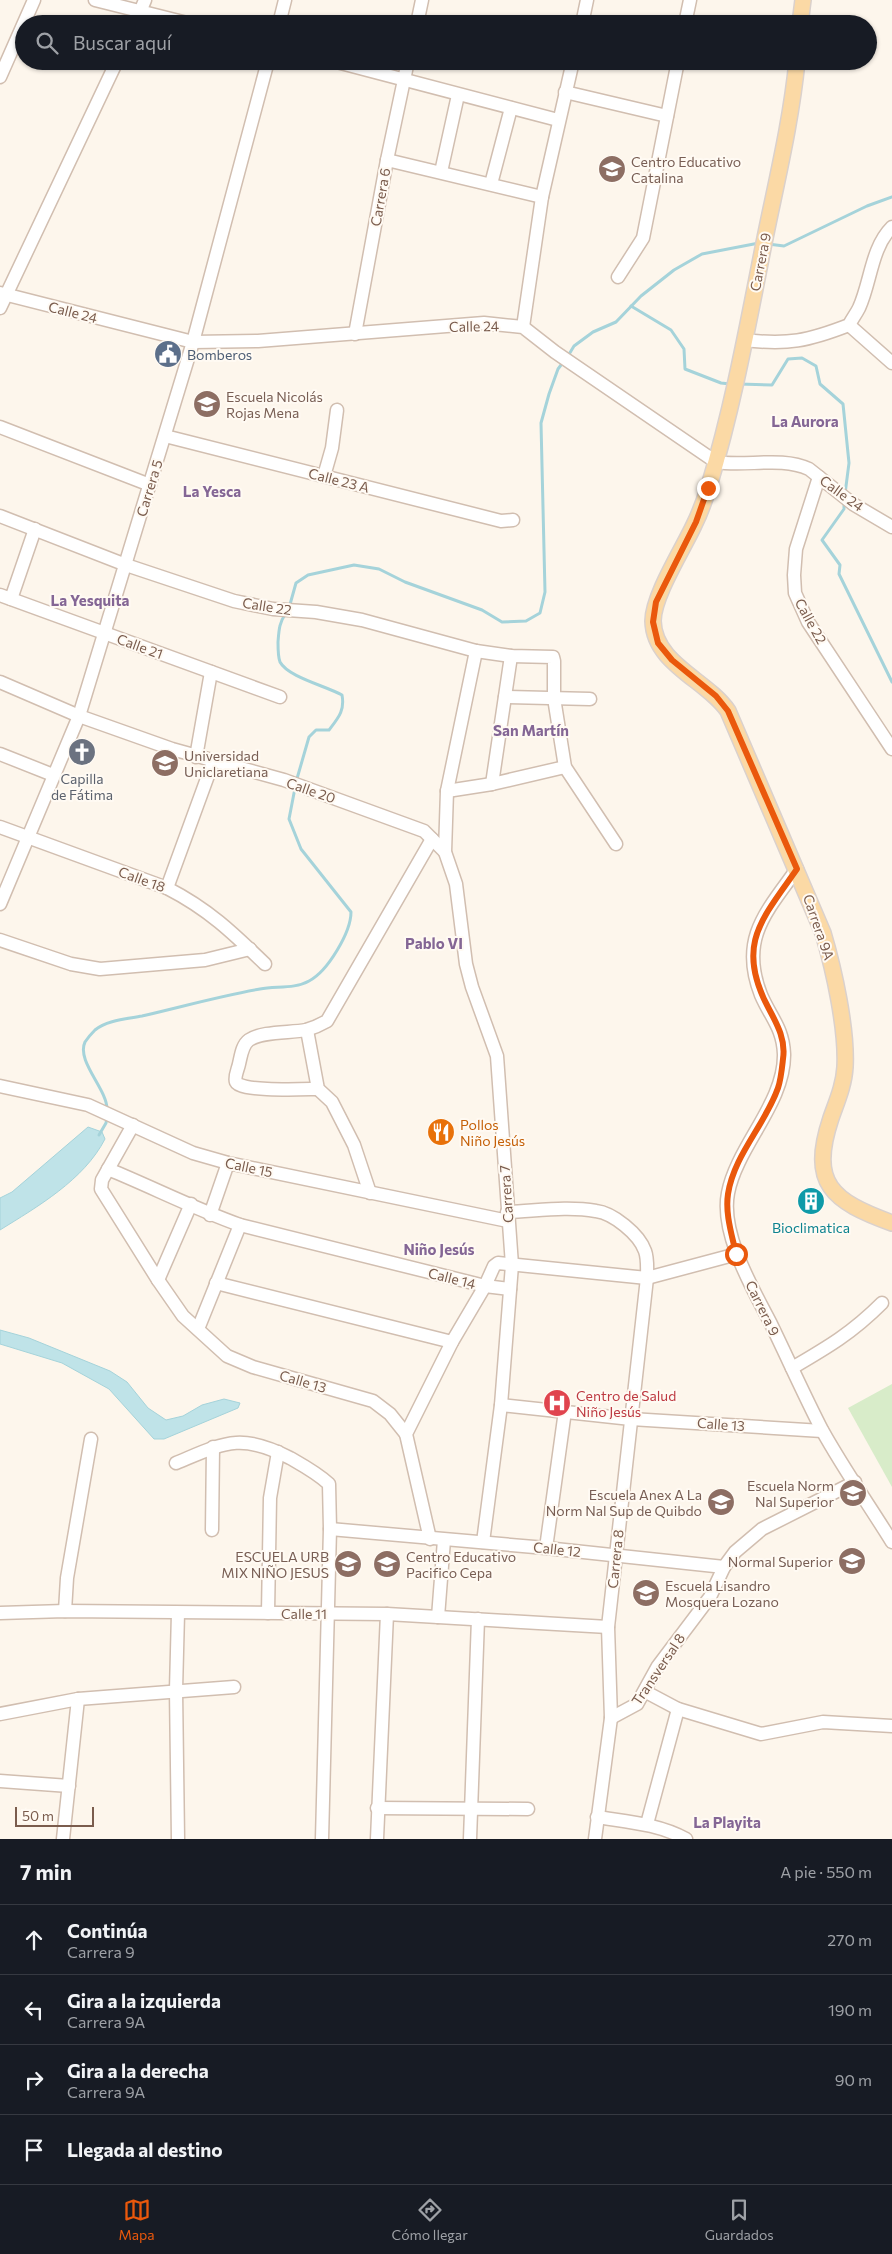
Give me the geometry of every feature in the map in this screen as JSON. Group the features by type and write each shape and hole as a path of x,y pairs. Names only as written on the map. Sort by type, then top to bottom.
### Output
{"main road":[{"path":"801,15 803,0"},
{"name":"Carrera 9","path":"716,462 766,235 793,100 796,70"},
{"name":"Carrera 9A","path":"716,462 696,522 656,602 653,622 658,643 672,660 716,696 728,711 816,914 831,960 846,1054 843,1083 822,1150 825,1178 835,1191 847,1201 872,1216 892,1224"}],"street":[{"path":"27,15 34,0"},
{"path":"95,0 143,6 167,15"},
{"path":"281,15 285,0"},
{"path":"418,15 422,0"},
{"path":"584,15 588,0"},
{"path":"687,15 690,0"},
{"path":"0,77 15,43"},
{"path":"0,308 3,294 113,70"},
{"name":"Carrera 5","path":"0,904 79,716 193,342 266,70"},
{"path":"365,70 558,120"},
{"name":"Carrera 6","path":"355,334 387,160 406,70"},
{"path":"571,70 542,197 523,327 555,352 716,462"},
{"path":"618,277 643,238 676,70"},
{"path":"565,92 667,116"},
{"path":"441,172 458,95"},
{"path":"491,184 511,108"},
{"path":"387,160 542,197"},
{"path":"744,340 776,344 797,342 848,325 859,307 877,250 885,234 892,227"},
{"name":"Calle 24","path":"3,294 193,342 258,341 484,323 523,327"},
{"path":"848,325 892,363"},
{"path":"324,476 332,448 337,410"},
{"path":"0,427 150,485"},
{"name":"Calle 23 A","path":"165,436 501,521 513,520"},
{"name":"Calle 24","path":"716,462 793,464 809,469 853,504 892,527"},
{"name":"Calle 22","path":"820,477 796,549 795,593 808,622 892,749"},
{"name":"Calle 22","path":"0,516 126,565 234,601 273,609 316,612 362,620 476,651 511,656 545,655 552,657 554,661 554,698"},
{"path":"5,597 35,529"},
{"name":"Calle 21","path":"5,597 280,698"},
{"path":"445,852 447,791 476,651"},
{"path":"492,784 511,656"},
{"path":"196,757 211,672"},
{"name":"Calle 20","path":"0,682 79,716 196,757 303,786 424,831 445,852"},
{"path":"505,698 590,699"},
{"path":"554,698 565,767 616,844"},
{"path":"0,754 53,775"},
{"path":"167,888 213,762"},
{"path":"447,791 492,784 565,767"},
{"name":"Calle 18","path":"0,827 167,888 203,908 232,931 265,964"},
{"path":"318,1089 245,1087 237,1084 243,1047 248,1040 257,1036 307,1030 327,1021 432,839"},
{"name":"Carrera 7","path":"445,852 456,884 466,964 472,987 497,1056 507,1217 512,1265 501,1405 483,1542"},
{"name":"Carrera 9","path":"797,869 760,922 753,953 753,967 761,995 781,1032 784,1056 778,1088 737,1164 728,1194 728,1214 736,1254 822,1431 892,1542"},
{"path":"0,940 71,964 100,969 205,960 250,949"},
{"path":"307,1030 318,1089 332,1102 350,1137 370,1193"},
{"name":"Calle 15","path":"0,1086 88,1105 193,1153 228,1163 370,1193 507,1217 580,1209 598,1211 624,1226"},
{"path":"108,1169 127,1123"},
{"path":"210,1215 228,1163"},
{"name":"Calle 14","path":"108,1169 191,1204 210,1215 240,1225 485,1286 496,1264 647,1278 736,1254"},
{"name":"Calle 13","path":"108,1169 102,1180 102,1189 158,1280 183,1316 227,1356 253,1367 373,1401 390,1414 406,1434"},
{"path":"158,1280 191,1204"},
{"path":"198,1329 240,1225"},
{"name":"Carrera 8","path":"594,1839 612,1718 608,1628 647,1278 645,1250 639,1240 624,1226"},
{"path":"216,1283 452,1342"},
{"path":"430,1539 406,1434 452,1342 485,1286 510,1290"},
{"path":"792,1368 830,1346 857,1327 882,1303"},
{"name":"Calle 13","path":"501,1405 631,1419 822,1431"},
{"path":"546,1548 565,1411"},
{"path":"66,1611 67,1578 91,1439"},
{"path":"176,1463 213,1447 242,1442 261,1445 278,1452 311,1470 329,1484 330,1529 322,1839"},
{"path":"212,1530 213,1447"},
{"path":"268,1613 270,1498 278,1452"},
{"name":"Transversal 8","path":"612,1718 632,1708 646,1692 658,1666 710,1596 724,1567 735,1552 762,1529 855,1482"},
{"name":"Calle 12","path":"330,1529 546,1548 724,1567"},
{"path":"438,1617 444,1540"},
{"name":"Calle 11","path":"0,1613 66,1611 387,1614 608,1628"},
{"path":"178,1612 176,1690 178,1839"},
{"path":"377,1839 387,1614"},
{"path":"470,1839 478,1620"},
{"path":"0,1714 78,1699 234,1687"},
{"path":"646,1692 678,1709 761,1734 823,1722 892,1726"},
{"path":"63,1839 78,1699"},
{"path":"647,1824 678,1709"},
{"path":"0,1782 69,1786"},
{"path":"377,1808 528,1809"},
{"path":"597,1817 647,1824 676,1833 686,1839"}],"green space":[{"path":"892,1384 892,1487 848,1408"}],"water":[{"path":"88,1127 102,1132 105,1139 85,1167 59,1191 0,1230 0,1198 12,1192"},
{"path":"0,1330 29,1338 110,1371 127,1382 148,1408 166,1420 183,1416 202,1405 224,1399 240,1403 238,1408 164,1439 154,1439 109,1389 62,1363 0,1344"}],"waterway":[{"path":"768,244 784,246 867,206 892,197"},
{"path":"568,356 574,346 593,332 616,322 641,296 674,270 702,254 759,243"},
{"path":"631,306 671,330 684,349 685,369 721,383 730,384"},
{"path":"739,384 772,385 788,359 802,358 816,366 820,384 843,404 849,463 845,494"},
{"path":"289,608 296,583 308,575 354,565 379,569 405,582 482,610 502,622 526,621 540,613 545,592 541,423 558,369 564,361"},
{"path":"844,503 844,509 822,540 840,565 839,574 892,682"},
{"path":"286,613 279,630 278,655 280,662 299,677 342,695 343,701 340,714 329,730 316,730 309,737 296,782"},
{"path":"107,1109 106,1101 88,1066 83,1050 85,1042 95,1030 117,1020 230,995 260,989 304,984 324,969 343,940 351,912 301,849 289,819 295,788"},
{"path":"99,1135 107,1118"}],"place":[{"name":"Centro Educativo Catalina","path":"612,169"},
{"name":"Bomberos","path":"168,354"},
{"name":"Escuela Nicolás Rojas Mena","path":"207,404"},
{"name":"Capilla de Fátima","path":"82,752"},
{"name":"Universidad Uniclaretiana","path":"165,763"},
{"name":"Pollos Niño Jesús","path":"441,1132"},
{"name":"Bioclimatica","path":"811,1201"},
{"name":"Centro de Salud Niño Jesús","path":"557,1403"},
{"name":"Escuela Norm Nal Superior","path":"853,1493"},
{"name":"Escuela Anex A La Norm Nal Sup de Quibdo","path":"721,1502"},
{"name":"Normal Superior","path":"852,1561"},
{"name":"ESCUELA URB MIX NIÑO JESUS","path":"348,1564"},
{"name":"Centro Educativo Pacifico Cepa","path":"387,1564"},
{"name":"Escuela Lisandro Mosquera Lozano","path":"646,1593"}],"district":[{"name":"La Aurora","path":"805,421"},
{"name":"La Yesca","path":"212,491"},
{"name":"La Yesquita","path":"90,600"},
{"name":"San Martín","path":"531,730"},
{"name":"Pablo VI","path":"434,943"},
{"name":"Niño Jesús","path":"439,1249"},
{"name":"La Playita","path":"727,1822"}],"route":[{"path":"708,488 696,522 656,602 653,622 658,643 672,660 716,696 728,711 797,869 760,922 755,939 753,967 761,995 781,1032 784,1056 778,1088 737,1164 728,1194 728,1214 736,1254"}]}
